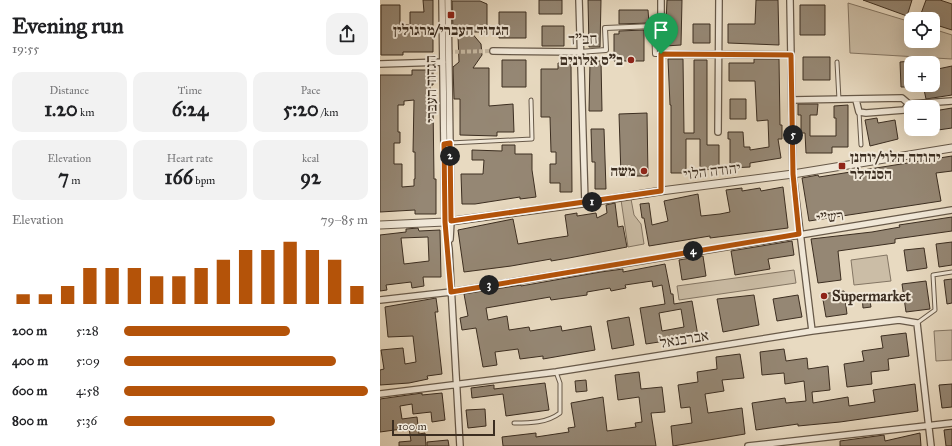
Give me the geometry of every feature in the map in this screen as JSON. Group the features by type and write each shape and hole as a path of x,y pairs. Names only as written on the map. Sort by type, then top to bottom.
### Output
{"street":[{"name":"הגדוד העברי","path":"442,0 447,143"},
{"name":"הגדוד העברי","path":"448,0 448,221 460,446"},
{"path":"579,0 579,52 585,203"},
{"path":"660,0 661,191"},
{"path":"718,132 719,0"},
{"path":"790,0 793,174 799,234 812,331"},
{"name":"חב\"ד","path":"493,51 579,52 606,50 605,28 654,26 655,54 661,54"},
{"path":"661,54 791,55"},
{"path":"380,64 443,62"},
{"path":"792,100 902,98 905,100"},
{"path":"856,100 859,112 866,113 904,110"},
{"path":"940,102 952,101"},
{"name":"יהודה הלוי","path":"380,225 448,221 585,203 661,191 793,174 952,148"},
{"name":"רש\"י","path":"380,300 451,292 952,210"},
{"name":"אברבנאל","path":"380,394 556,372 812,331 899,320 917,324"},
{"path":"917,324 931,446"},
{"path":"748,446 798,443 952,423"}],"lane":[{"path":"837,62 839,100"},
{"path":"447,143 532,139 531,100"},
{"path":"859,112 861,145"},
{"path":"917,324 935,310 933,275 952,272"},
{"path":"514,423 553,419 560,413 560,383 556,372"}],"shaded area":[{"path":"848,3 904,20 904,48 940,48 940,31 952,35 952,59 940,58 940,56 904,56 850,53"},
{"path":"631,199 634,215 641,224 644,244 628,247 621,200"},
{"path":"887,255 891,281 854,285 851,260"},
{"path":"794,270 796,283 679,300 677,286"},
{"path":"952,330 952,360 936,361 934,331"}],"building":[{"path":"423,0 433,0 433,52 403,52 403,55 381,55 381,5 400,5 400,25 410,25 410,12 424,12"},
{"path":"539,0 562,0 562,14 539,14"},
{"path":"588,0 601,0 600,47 589,47"},
{"path":"667,0 682,0 681,45 665,46"},
{"path":"756,0 778,0 779,45 728,43 728,24 755,24"},
{"path":"863,0 912,0 908,12 904,12 904,15"},
{"path":"926,0 940,0 952,4 952,30 940,26 940,12 922,12"},
{"path":"452,1 480,1 487,4 487,32 471,32 481,44 482,55 473,68 489,68 489,106 513,104 514,132 497,132 497,136 460,135 460,99 454,99 453,67 459,62 458,36 453,30"},
{"path":"800,5 825,5 825,35 800,35"},
{"path":"619,10 648,10 649,23 619,24"},
{"path":"499,12 526,12 526,38 499,38"},
{"path":"693,24 710,24 710,43 693,43"},
{"path":"542,26 564,26 564,46 542,46"},
{"path":"644,30 644,61 614,61 614,34 619,34 619,31"},
{"path":"803,57 830,57 830,80 803,80"},
{"path":"668,59 683,59 684,133 694,133 694,60 707,60 707,145 719,145 719,169 700,170 700,139 686,139 686,173 671,173 671,105"},
{"path":"754,59 779,59 780,125 782,125 782,139 778,139 781,158 750,163 750,167 730,168 730,139 728,139 728,132 743,132 744,147 750,147 750,150 769,147 768,120 757,121 755,81 729,81 729,63 754,63"},
{"path":"502,60 526,60 526,87 502,87"},
{"path":"590,61 601,61 602,111 589,111"},
{"path":"900,62 904,62 904,87 901,87"},
{"path":"558,63 571,63 572,192 560,192 560,183 550,183 550,164 556,164 556,152 551,152 550,117 541,117 541,69 558,69"},
{"path":"952,66 952,95 926,99 924,92 940,92 940,69"},
{"path":"412,70 433,70 433,85 430,85 430,104 433,104 436,214 415,214 415,210 380,212 380,75 412,75","holes":["414,100 413,152 415,152 414,186 402,187 402,164 394,164 394,143 400,143 400,132 398,132 398,105 404,105 404,101"]},
{"path":"730,99 746,99 746,119 730,119"},
{"path":"798,104 818,104 817,115 810,115 810,136 836,136 834,106 848,105 848,147 832,147 832,153 806,153 805,133 801,133 801,115 798,115"},
{"path":"952,108 952,128 940,130 940,110"},
{"path":"647,113 648,176 621,176 619,114"},
{"path":"877,118 878,123 895,120 898,139 870,146 865,120"},
{"path":"591,129 604,129 606,189 595,189 595,162 592,162"},
{"path":"502,145 515,145 515,154 532,154 532,170 536,197 520,199 520,197 475,204 462,204 461,174 483,174 484,160 472,160 472,150 502,151"},
{"path":"952,156 952,171 936,173 941,201 809,221 802,178 818,175 819,177"},
{"path":"783,187 788,228 710,238 710,236 649,246 640,204 649,203 652,225 668,221 664,201 698,194 701,216 720,214 730,212 726,190 742,188 742,191 760,188 761,191"},
{"path":"615,203 618,227 623,226 627,247 551,261 551,259 464,272 458,230 513,219 518,244 568,236 565,215 577,213 577,216 596,213 597,218 607,213 606,205"},
{"path":"952,217 952,231 895,239 895,243 838,251 841,280 818,283 811,239 872,232 900,227 899,225"},
{"path":"418,228 419,231 440,230 441,277 423,277 424,286 412,288 411,282 386,285 387,290 380,291 380,235 406,232 406,229","holes":["428,237 429,261 404,264 401,238"]},
{"path":"792,241 794,255 768,259 770,269 735,275 731,251"},
{"path":"952,242 952,265 939,267 936,244"},
{"path":"924,248 927,268 907,271 904,250"},
{"path":"703,256 706,276 682,280 679,260"},
{"path":"665,264 671,294 673,294 674,304 692,301 698,336 646,344 640,308 665,304 662,285 653,287 652,281 625,285 626,288 611,291 610,288 587,292 587,295 551,300 550,297 486,308 488,320 507,316 509,330 529,327 530,331 561,326 562,331 591,326 595,350 543,359 543,356 520,359 518,349 495,352 497,365 483,367 476,328 462,330 460,318 468,316 464,294 601,272 623,269 623,272","holes":["681,309 684,327 662,331 659,313"]},
{"path":"952,279 952,303 947,304 944,280"},
{"path":"926,281 930,309 906,312 902,284"},
{"path":"844,291 847,314 826,317 822,294"},
{"path":"754,295 759,325 723,332 717,299"},
{"path":"798,295 802,317 777,321 773,299"},
{"path":"869,295 871,307 863,308 862,296"},
{"path":"436,298 438,312 435,312 442,374 427,376 428,379 409,383 380,385 380,370 384,369 381,350 403,348 405,364 416,362 413,336 388,337 385,307"},
{"path":"629,317 634,345 612,349 607,321"},
{"path":"906,333 909,356 888,359 889,370 871,372 872,384 847,387 844,364 864,361 862,351 883,348 881,336"},
{"path":"784,349 786,361 807,358 808,369 828,366 830,390 812,392 813,403 848,397 849,406 875,402 873,390 915,384 918,411 840,422 798,426 798,424 756,430 752,403 785,398 786,403 806,401 804,381 785,384 784,373 762,375 760,352"},
{"path":"740,354 744,378 722,380 724,391 705,394 708,413 742,408 745,434 673,446 671,426 692,423 690,407 681,408 678,385 698,382 697,372 717,369 716,357"},
{"path":"639,372 641,389 662,387 665,412 651,413 656,446 503,446 502,437 536,433 536,437 569,432 568,428 575,427 571,403 603,397 607,431 636,427 635,423 642,422 639,397 618,400 615,375"},
{"path":"586,380 587,391 576,392 575,381"},
{"path":"545,383 549,410 506,416 503,394 472,398 471,388 494,385 494,389"},
{"path":"952,384 952,407 942,408 939,385"},
{"path":"422,393 422,395 442,393 445,420 432,422 431,412 413,414 412,404 400,406 402,419 417,417 419,434 425,433 426,446 399,446 399,442 411,441 409,428 380,432 380,399"},
{"path":"485,409 486,426 468,428 466,410"},
{"path":"952,429 952,446 946,446 944,430"},
{"path":"920,433 921,446 840,446 840,441 884,435 885,441"},
{"path":"448,440 449,446 427,446 427,442"}],"tunnel":[{"path":"449,52 493,51"}],"place":[{"name":"הגדוד העברי/מרגולין","path":"451,15"},
{"name":"ב\"ס אלונים","path":"631,60"},
{"name":"יהודה הלוי/יוחנן הסנדלר","path":"842,166"},
{"name":"משה","path":"644,171"},
{"name":"Supermarket","path":"824,296"}],"route":[{"path":"661,54 791,55 793,174 799,234 451,292 449,249 445,222 444,144 450,143 451,221 661,191 661,54"}]}
